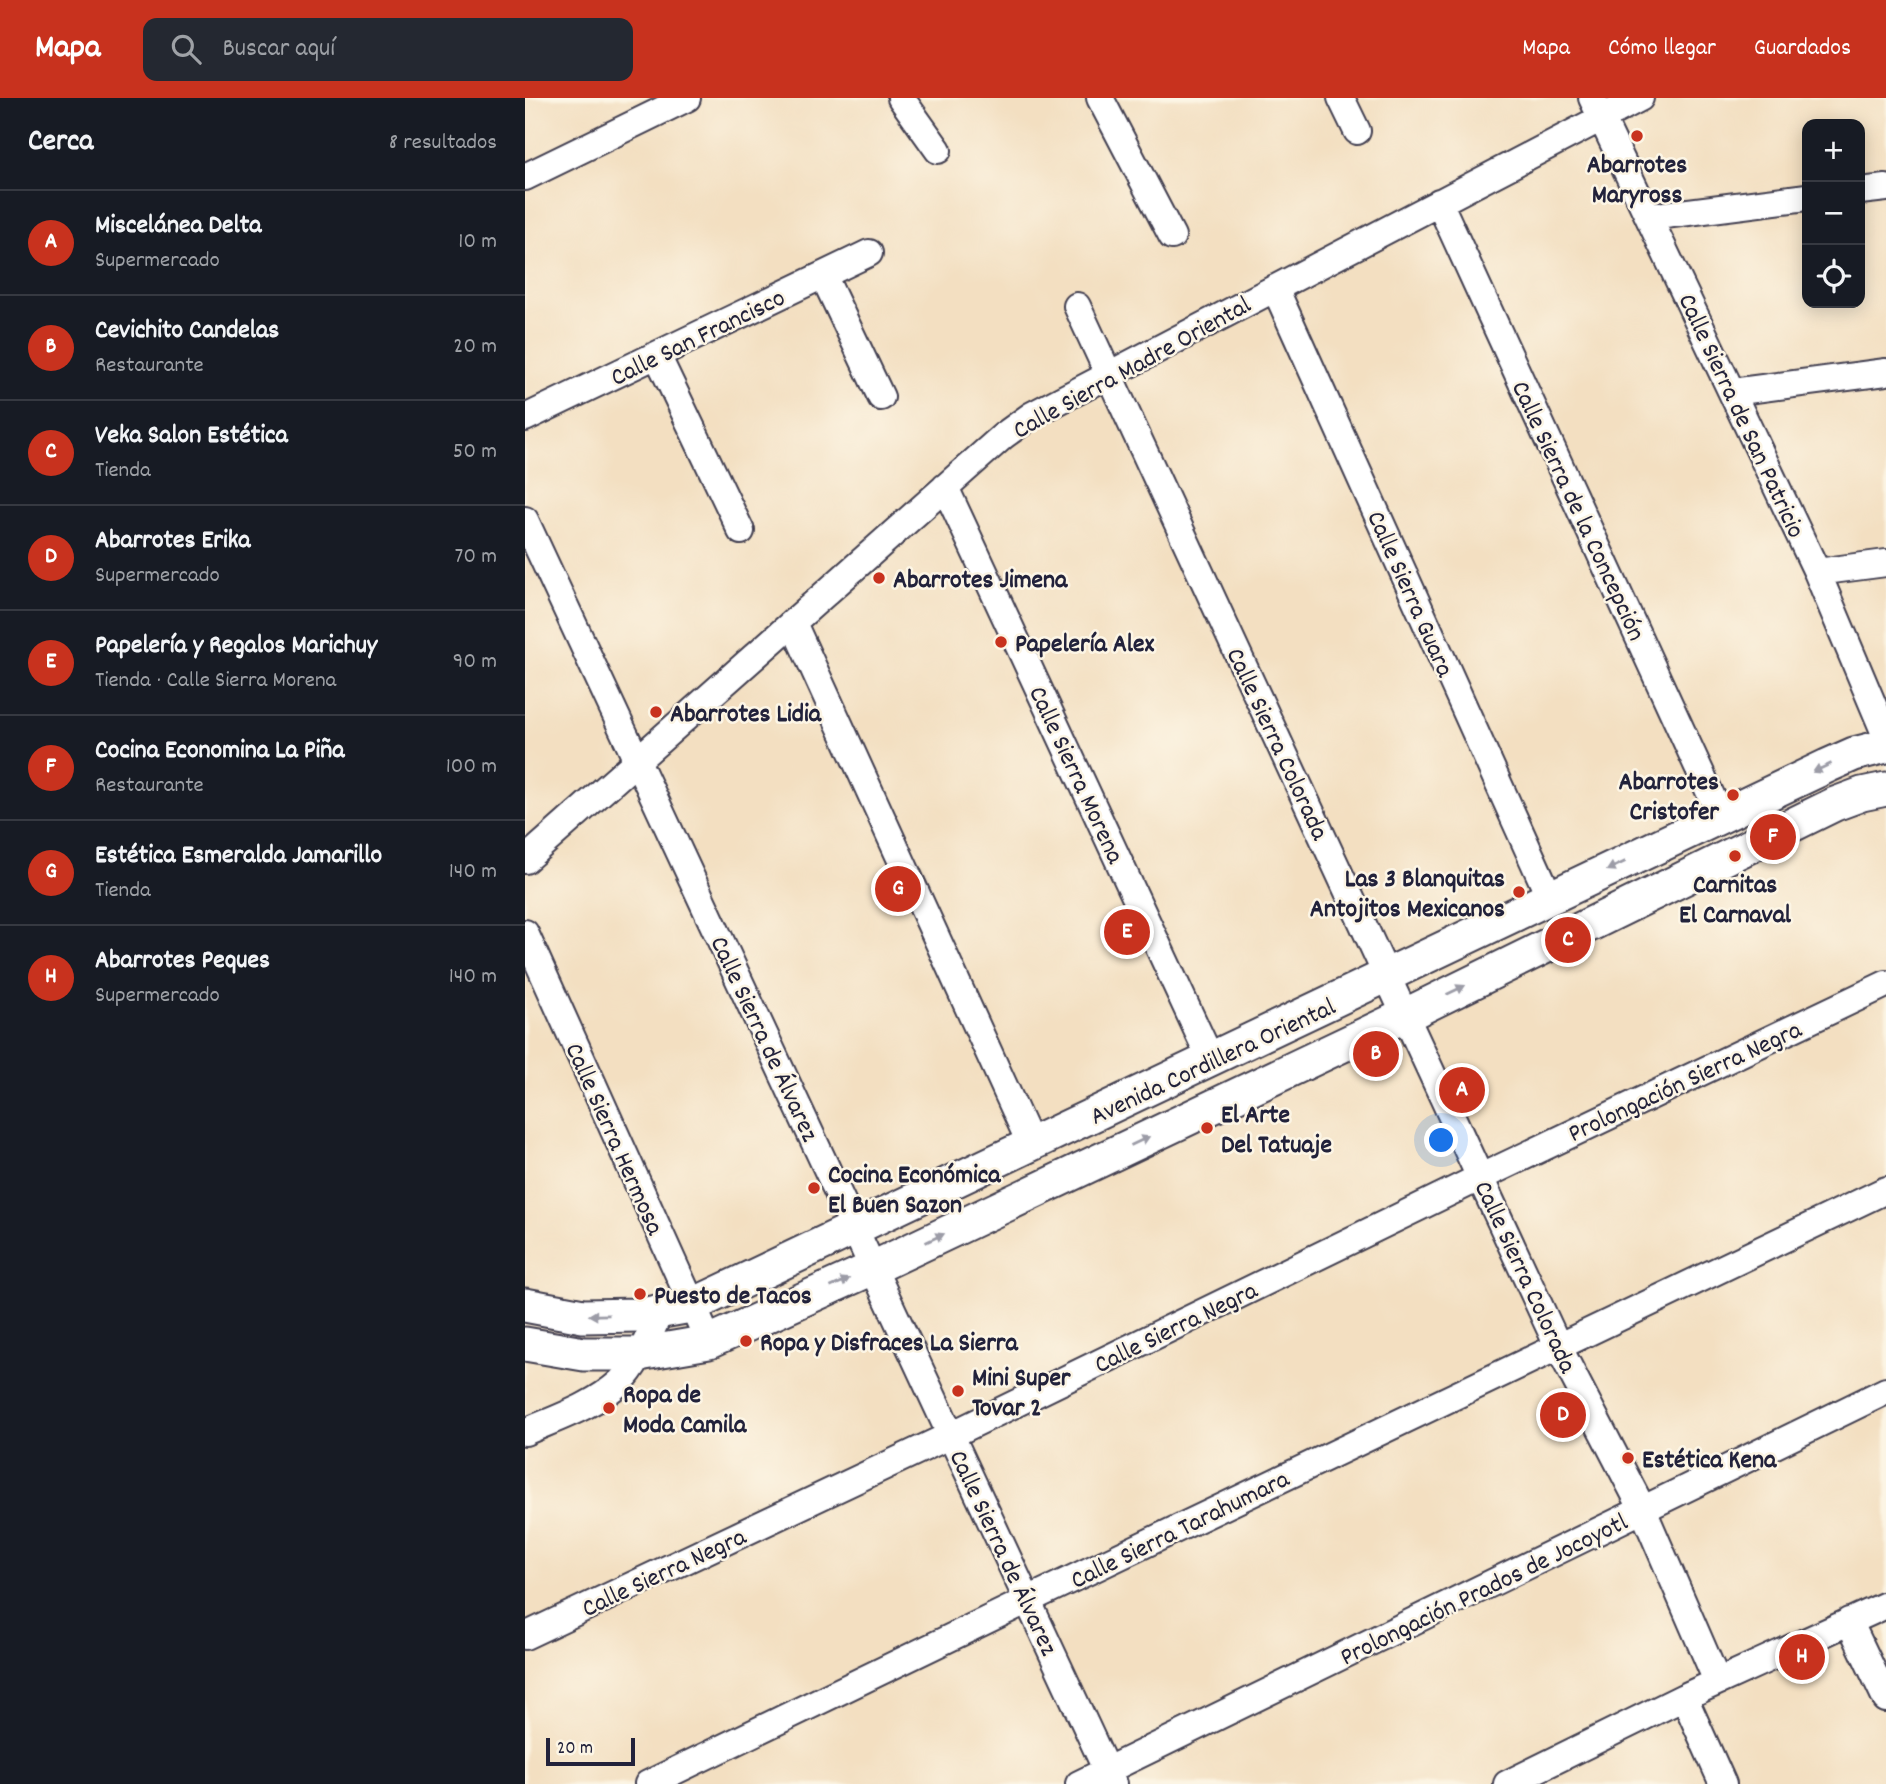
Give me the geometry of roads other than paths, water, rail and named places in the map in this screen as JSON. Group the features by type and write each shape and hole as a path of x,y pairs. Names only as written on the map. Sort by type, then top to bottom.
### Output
{"street":[{"path":"525,177 687,98"},
{"path":"901,98 938,150"},
{"path":"1100,98 1172,236"},
{"path":"1341,98 1357,131"},
{"name":"Calle Sierra Madre Oriental","path":"525,860 1003,436 1032,415 1439,202 1597,108 1640,98"},
{"name":"Calle Sierra de San Patricio","path":"1597,108 1817,572 1886,736"},
{"path":"1865,190 1886,188"},
{"path":"1649,217 1802,198"},
{"name":"Calle Sierra de la Concepción","path":"1439,202 1721,817"},
{"name":"Calle San Francisco","path":"525,418 869,253"},
{"path":"823,275 881,397"},
{"name":"Calle Sierra Guara","path":"1275,288 1550,898"},
{"name":"Calle Sierra Colorada","path":"1077,306 1558,1346 1643,1510 1717,1681"},
{"path":"657,355 741,531"},
{"path":"1733,392 1886,372"},
{"name":"Calle Sierra Morena","path":"945,487 1210,1060"},
{"name":"Calle Sierra de Álvarez","path":"525,520 1110,1777"},
{"path":"1817,572 1886,563"},
{"path":"793,623 1031,1145"},
{"name":"Avenida Cordillera Oriental","path":"525,1304 583,1315 640,1315 676,1309 855,1228 1836,762 1854,754 1886,746"},
{"name":"Avenida Cordillera Oriental","path":"525,1343 584,1354 639,1354 709,1342 873,1268 1406,1015 1835,804 1886,789"},
{"name":"Calle Sierra Hermosa","path":"525,933 676,1309 709,1342"},
{"name":"Prolongación Sierra Negra","path":"1481,1177 1886,984"},
{"name":"Calle Sierra Negra","path":"525,1636 951,1436 1481,1177"},
{"name":"Calle Sierra Tarahumara","path":"648,1784 1027,1600 1886,1191"},
{"path":"525,1432 598,1399 622,1380 639,1354 676,1309"},
{"name":"Prolongación Prados de Jocoyotl","path":"1079,1784 1110,1777 1886,1391"},
{"path":"1510,1783 1717,1681 1886,1605"},
{"path":"1849,1621 1886,1699"},
{"path":"1684,1697 1723,1784"}],"place":[{"name":"Abarrotes Maryross","path":"1637,136"},
{"name":"Abarrotes Jimena","path":"879,578"},
{"name":"Papelería Alex","path":"1001,642"},
{"name":"Abarrotes Lidia","path":"656,712"},
{"name":"Abarrotes Cristofer","path":"1733,795"},
{"name":"Cocina Economina La Piña","path":"1773,837"},
{"name":"Carnitas El Carnaval","path":"1735,856"},
{"name":"Estética Esmeralda Jamarillo","path":"898,889"},
{"name":"Las 3 Blanquitas Antojitos Mexicanos","path":"1519,892"},
{"name":"Papelería y Regalos Marichuy","path":"1127,932"},
{"name":"Veka Salon Estética","path":"1568,940"},
{"name":"Cevichito Candelas","path":"1376,1054"},
{"name":"Miscelánea Delta","path":"1462,1090"},
{"name":"El Arte Del Tatuaje","path":"1207,1128"},
{"name":"Cocina Económica El Buen Sazon","path":"814,1188"},
{"name":"Puesto de Tacos","path":"640,1294"},
{"name":"Ropa y Disfraces La Sierra","path":"746,1341"},
{"name":"Mini Super Tovar 2","path":"958,1391"},
{"name":"Ropa de Moda Camila","path":"609,1408"},
{"name":"Abarrotes Erika","path":"1563,1415"},
{"name":"Estética Kena","path":"1628,1458"},
{"name":"Abarrotes Peques","path":"1802,1657"}]}
